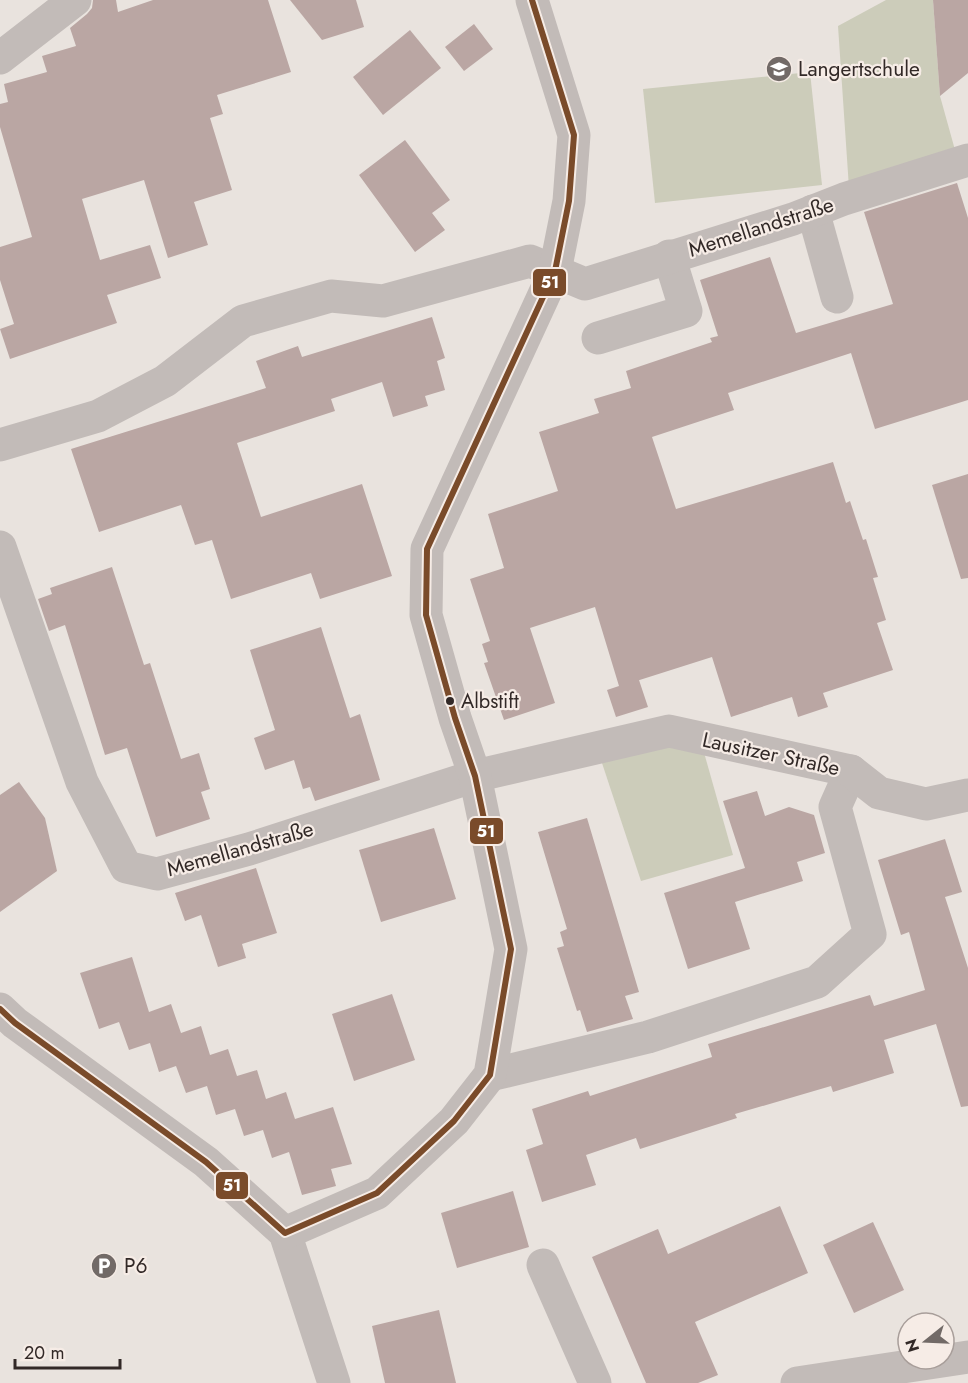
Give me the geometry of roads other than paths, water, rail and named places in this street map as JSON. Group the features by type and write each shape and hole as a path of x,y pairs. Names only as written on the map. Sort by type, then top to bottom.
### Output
{"street":[{"path":"0,58 75,0"},
{"path":"285,1233 377,1193 454,1121 490,1076 511,949 475,776 455,718 426,615 427,549 555,271 569,201 574,135 532,0"},
{"name":"Memellandstraße","path":"0,445 98,417 165,381 243,321 331,296 383,301 530,261 585,284 793,219 968,160"},
{"path":"813,211 837,297"},
{"path":"598,339 686,311 669,256"},
{"name":"Memellandstraße","path":"0,547 82,782 126,867 157,874 169,871 249,849 475,776"},
{"name":"Lausitzer Straße","path":"475,776 669,731 851,771 835,807 870,934 818,982 648,1037 490,1076"},
{"path":"851,771 879,793 926,804 968,795"},
{"path":"0,1009 15,1023 206,1162 285,1233 334,1383"},
{"path":"543,1265 595,1383"},
{"path":"797,1383 968,1357"}],"place":[{"name":"Langertschule","path":"779,69"},
{"name":"Albstift","path":"450,701"},
{"name":"P6","path":"104,1266"}]}
